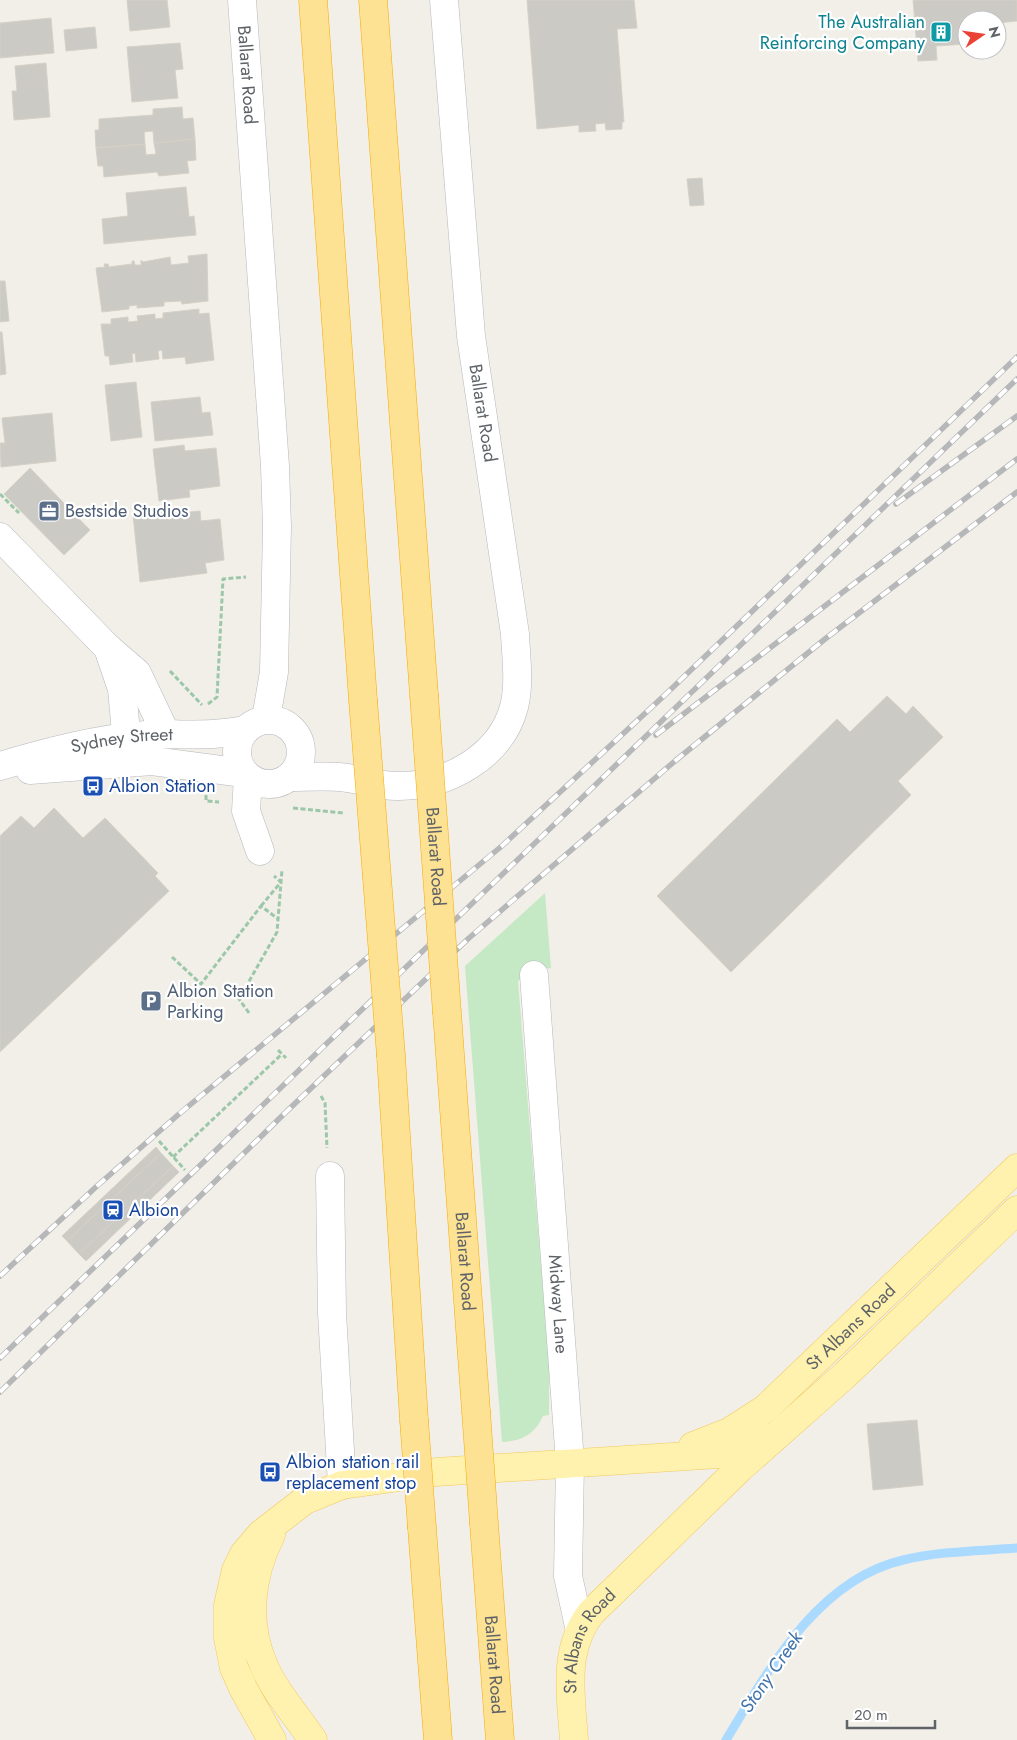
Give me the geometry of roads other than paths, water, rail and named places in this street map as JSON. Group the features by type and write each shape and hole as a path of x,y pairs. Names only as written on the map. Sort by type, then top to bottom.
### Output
{"highway":[{"path":"314,0 363,700 391,1056 414,1420 438,1740"},
{"name":"Ballarat Road","path":"373,0 500,1740"}],"main road":[{"name":"St Albans Road","path":"666,1456 729,1432 760,1413 1017,1168"},
{"name":"St Albans Road","path":"574,1740 571,1664 580,1631 592,1613 612,1591 775,1436 846,1375 1017,1210"},
{"path":"917,1264 936,1288"},
{"name":"St Albans Road","path":"272,1740 234,1668 228,1638 228,1606 236,1570 244,1554 261,1534 284,1515 315,1494 342,1485 436,1472 719,1454 753,1446 775,1436"},
{"name":"St Albans Road","path":"284,1515 270,1538 253,1585 252,1626 266,1670 312,1740"}],"street":[{"name":"Ballarat Road","path":"242,0 275,466 277,527 274,672 255,724"},
{"name":"Ballarat Road","path":"289,777 340,777 398,786 418,785 442,779 466,767 493,746 505,730 514,706 518,677 515,634 471,336 444,0"},
{"path":"0,537 107,647 137,673 166,734"},
{"path":"107,647 122,688 128,749"},
{"path":"275,720 292,728 301,744 300,762 289,777 273,784 256,782 246,775 236,756 240,737 255,724 275,720"},
{"name":"Sydney Street","path":"0,772 128,749 166,734 224,734 255,724"},
{"name":"Sydney Street","path":"0,766 69,746 128,749 166,762 246,775"},
{"path":"246,775 245,804 271,857"},
{"name":"Midway Lane","path":"534,975 570,1462 568,1576 580,1631"},
{"path":"330,1176 332,1313 342,1485"}],"waterway":[{"name":"Stony Creek","path":"726,1740 759,1686 798,1632 820,1608 845,1587 872,1571 903,1560 945,1553 1017,1548"}],"railway":[{"path":"0,1276 97,1186 179,1114 503,845 667,693 1017,357"},
{"path":"0,1358 1017,379"},
{"path":"896,504 1017,416"},
{"path":"656,735 1017,459"},
{"path":"0,1392 286,1112 469,938 675,761 825,639 1017,492"}],"place":[{"name":"The Australian Reinforcing Company","path":"941,32"},
{"name":"Bestside Studios","path":"49,511"},
{"name":"Albion Station","path":"93,786"},
{"name":"Albion Station Parking","path":"151,1001"},
{"name":"Albion","path":"113,1210"},
{"name":"Albion station rail replacement stop","path":"270,1472"}]}
